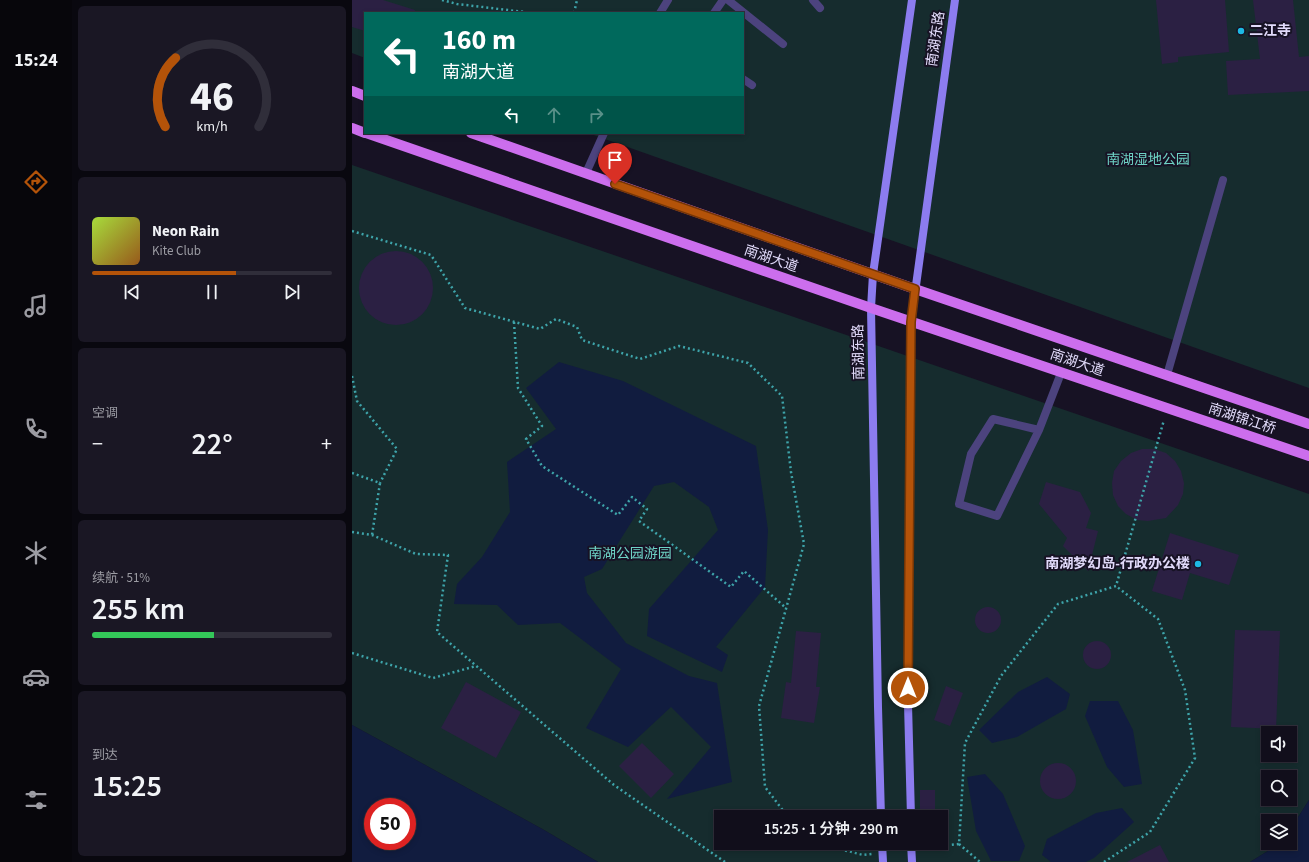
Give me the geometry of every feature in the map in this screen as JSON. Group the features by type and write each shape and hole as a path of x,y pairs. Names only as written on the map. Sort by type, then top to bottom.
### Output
{"main road":[{"name":"南湖东路","path":"881,810 871,308 873,274 912,0"},
{"name":"南湖东路","path":"911,810 908,704 911,322 955,0"},
{"path":"352,91 364,96"},
{"name":"南湖大道","path":"352,128 364,132"},
{"name":"南湖大道","path":"369,134 911,322 1167,408"},
{"name":"南湖大道","path":"474,134 915,289 1167,375"},
{"name":"南湖锦江桥","path":"1167,375 1309,424"},
{"name":"南湖锦江桥","path":"1167,408 1309,456"},
{"path":"882,850 882,862"},
{"path":"912,862 913,850"}],"street":[{"path":"661,12 668,0"},
{"path":"715,12 723,0"},
{"path":"728,0 743,12"},
{"path":"813,0 820,8"},
{"path":"744,13 783,44"},
{"path":"744,80 752,85"},
{"path":"586,173 604,134"},
{"path":"1167,375 1223,180"},
{"path":"1039,430 992,419 971,454 959,504 997,516 1039,430 1061,373"}],"path":[{"path":"442,0 457,4 525,12"},
{"path":"574,12 577,0"},
{"path":"352,231 432,255 465,308 540,329 556,319 577,327 582,340 640,359 679,346 748,363 782,396 791,472 804,544 759,706 765,787 783,810"},
{"path":"514,322 518,388 542,426 526,439 542,466 618,515 632,497 647,509 639,521 731,587 744,571 786,608"},
{"path":"352,376 357,401 397,449 380,483 372,535"},
{"path":"1116,586 1167,408"},
{"path":"352,473 380,483"},
{"path":"352,532 372,535 416,554 448,556 437,632 614,785 724,862"},
{"path":"959,844 965,743 1001,676 1058,604 1116,586"},
{"path":"1104,862 1150,832 1195,758 1185,690 1158,619 1116,586"},
{"path":"352,653 433,678 476,665"},
{"path":"948,844 959,844 980,862"},
{"path":"843,850 863,855 878,853"}],"green space":[{"name":"南湖湿地公园","path":"352,0 1309,0 1309,388 591,134 744,134 744,12 364,12 364,58 352,53"},
{"name":"南湖公园游园","path":"352,165 1309,494 1309,800 1297,819 1297,814 1261,814 1261,850 1270,850 1250,862 598,862 544,830 352,725"}],"water":[{"path":"559,362 623,381 756,446 768,530 765,587 716,647 728,655 722,672 647,636 649,609 718,530 709,507 674,482 654,486 602,569 584,577 587,593 626,643 689,676 717,683 732,782 667,799 711,747 671,707 628,747 586,728 621,669 560,623 518,625 497,605 454,604 457,584 482,557 510,512 507,462 556,429 526,388"},
{"path":"1047,677 1070,694 1066,709 1017,737 992,743 979,730 1018,692"},
{"path":"1090,701 1118,701 1133,730 1142,784 1124,787 1107,767 1085,716"},
{"path":"352,725 544,830 598,862 352,862"},
{"path":"985,774 1003,794 1025,846 1019,861 991,861 976,831 967,777"},
{"path":"1309,800 1309,862 1250,862 1270,850 1297,850 1297,819"},
{"path":"1122,808 1134,822 1094,858 1086,862 1051,862 1042,855 1047,839 1096,813"}],"building":[{"path":"352,0 383,0 415,10 414,12 364,12 364,31 352,27"},
{"path":"1156,0 1225,0 1229,52 1178,57 1178,62 1162,64"},
{"path":"1253,0 1293,0 1299,57 1309,56 1309,91 1228,95 1226,61 1260,59"},
{"path":"396,251 410,254 422,262 430,274 433,288 430,302 422,314 410,322 396,325 382,322 370,314 362,302 359,288 362,274 370,262 382,254"},
{"path":"1142,449 1154,449 1166,453 1175,461 1181,471 1184,483 1183,494 1178,505 1166,518 1148,521 1137,520 1126,514 1118,506 1113,495 1112,483 1114,471 1121,461 1131,453"},
{"path":"1046,482 1080,492 1091,513 1086,528 1098,531 1088,571 1063,546 1067,538 1039,504"},
{"name":"南湖梦幻岛-行政办公楼","path":"1170,533 1239,555 1229,585 1190,573 1182,600 1152,591"},
{"path":"988,607 997,611 1001,620 997,629 988,633 979,629 975,620 979,611"},
{"path":"1235,630 1280,631 1276,726 1261,726 1261,728 1231,727"},
{"path":"796,631 821,633 816,687 820,687 814,723 781,718 786,682 791,683"},
{"path":"1097,641 1107,645 1111,655 1107,665 1097,669 1087,665 1083,655 1087,645"},
{"path":"466,682 521,712 496,758 441,728"},
{"path":"946,686 963,693 950,726 934,720"},
{"path":"642,743 674,774 651,798 619,766"},
{"path":"1062,763 1071,768 1075,774 1075,788 1071,794 1062,799 1054,799 1045,794 1041,788 1040,777 1045,768 1051,764"},
{"path":"920,790 935,790 935,810 920,810"},
{"path":"1160,845 1169,862 1127,862"}],"place":[{"name":"二江寺","path":"1241,31"},
{"name":"南湖梦幻岛-行政办公楼","path":"1198,564"}],"route":[{"path":"615,184 915,289 911,322 908,688"}]}
